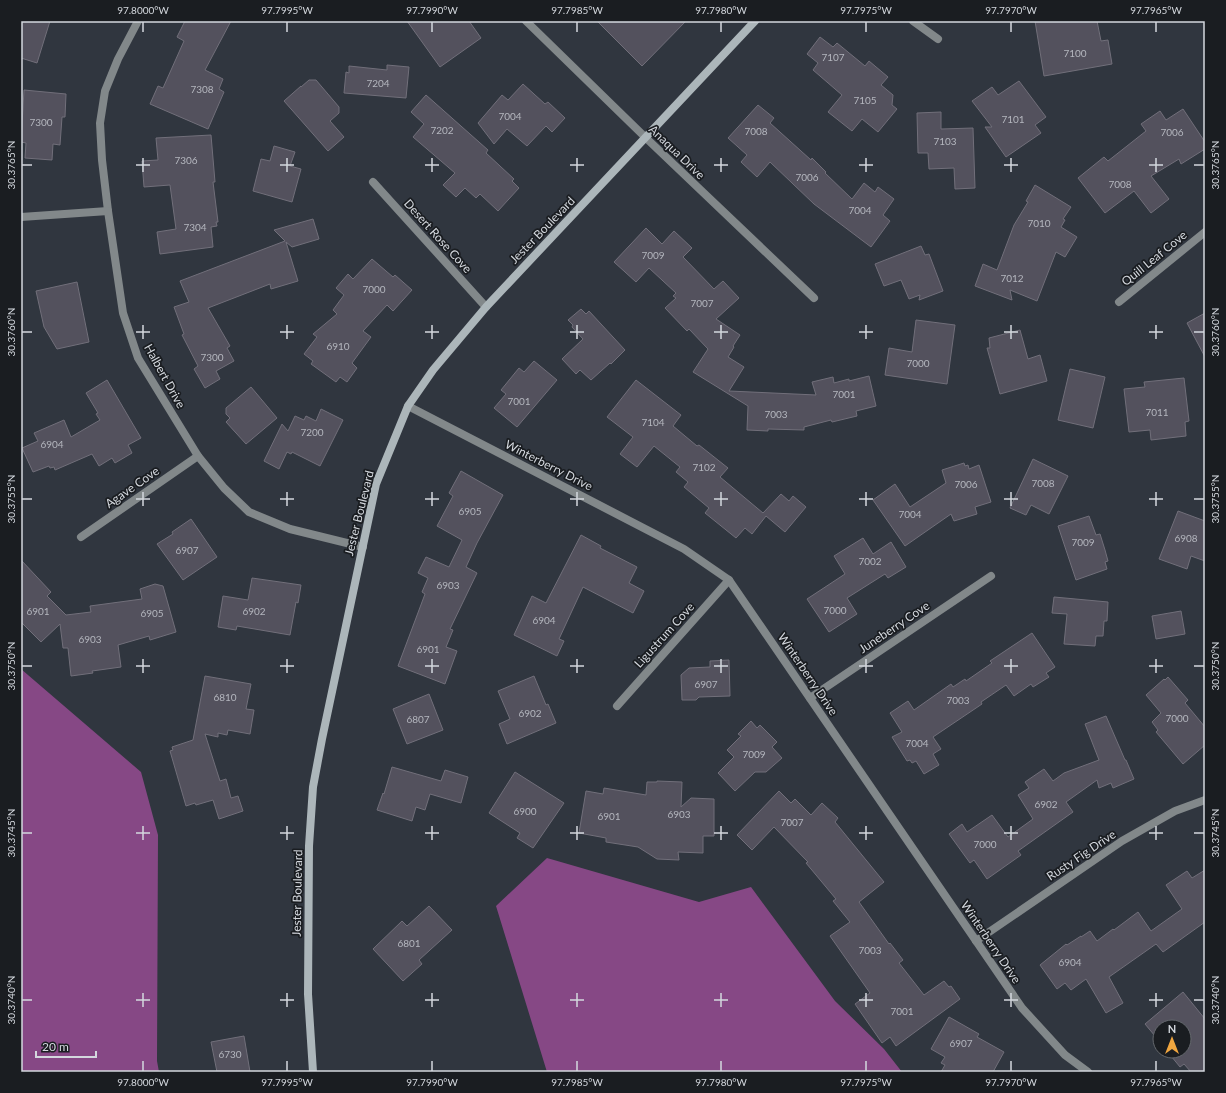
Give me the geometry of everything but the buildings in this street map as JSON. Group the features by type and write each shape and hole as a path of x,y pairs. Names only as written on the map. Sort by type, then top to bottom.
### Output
{"street":[{"name":"Halbert Drive","path":"138,21 118,59 105,91 100,123 102,160 108,211 123,313 138,358 198,456 224,488 249,512 290,529 362,547"},
{"name":"Anaqua Drive","path":"526,21 814,298"},
{"name":"Jester Boulevard","path":"312,1072 308,994 309,846 313,787 376,484 408,406 433,370 486,307 755,21"},
{"path":"913,21 938,38"},
{"name":"Desert Rose Cove","path":"373,182 486,307"},
{"path":"21,217 108,211"},
{"name":"Quill Leaf Cove","path":"1118,302 1205,232"},
{"name":"Winterberry Drive","path":"408,406 684,549 729,580 1022,1008 1065,1055 1088,1072"},
{"name":"Agave Cove","path":"81,537 198,456"},
{"name":"Juneberry Cove","path":"810,698 991,576"},
{"name":"Ligustrum Cove","path":"617,706 729,580"},
{"name":"Rusty Fig Drive","path":"976,941 1122,841 1175,811 1205,800"}],"shaded area":[{"path":"21,669 141,772 158,835 157,1061 159,1072 21,1072"},
{"path":"547,858 699,902 751,887 835,1001 884,1049 902,1072 547,1072 496,906"}]}
